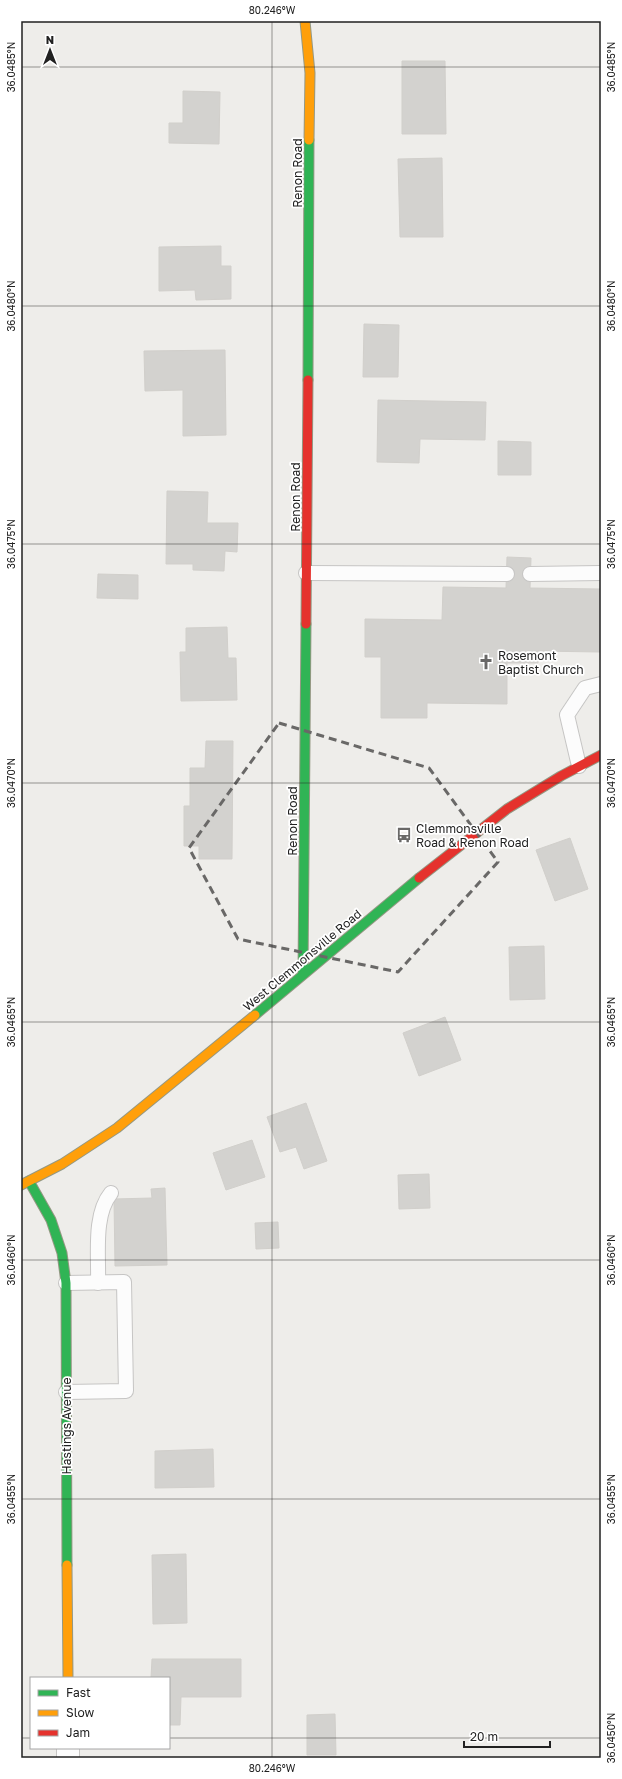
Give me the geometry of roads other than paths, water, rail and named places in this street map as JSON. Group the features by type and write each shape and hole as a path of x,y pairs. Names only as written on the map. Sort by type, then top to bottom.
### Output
{"street":[{"name":"Renon Road","path":"303,974 310,73 305,21"},
{"name":"West Clemmonsville Road","path":"25,1183 62,1164 117,1128 442,859 507,809 579,766 601,755"},
{"name":"Hastings Avenue","path":"25,1183 51,1220 62,1253 66,1283 68,1677"}],"lane":[{"path":"306,573 507,574"},
{"path":"530,574 601,573"},
{"path":"579,766 567,715 585,688 601,684"},
{"path":"98,1283 99,1218 105,1200 111,1193"},
{"path":"66,1283 124,1282 126,1391 66,1392"}],"place":[{"name":"Rosemont Baptist Church","path":"486,662"},
{"name":"Clemmonsville Road & Renon Road","path":"404,835"}]}
